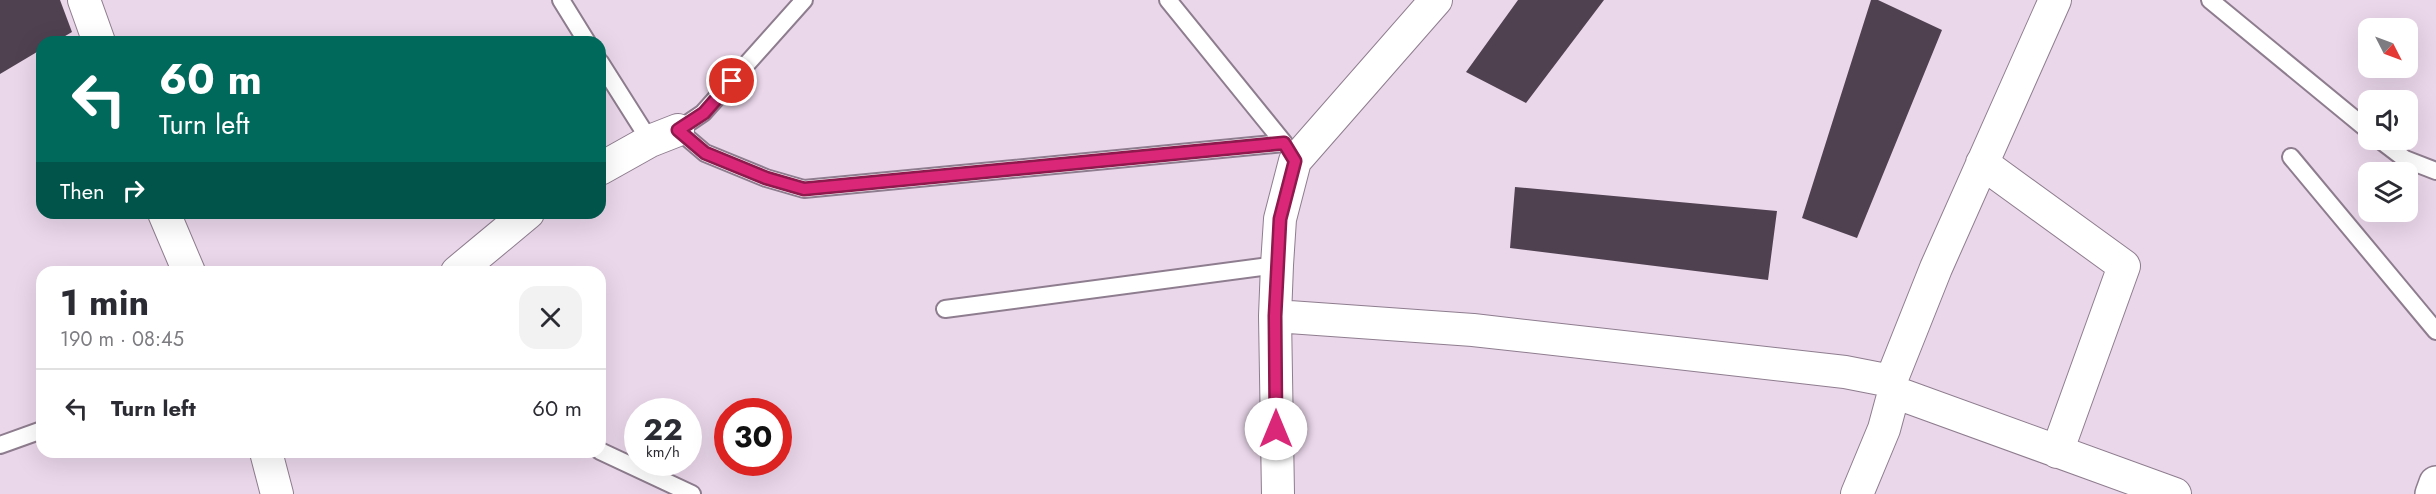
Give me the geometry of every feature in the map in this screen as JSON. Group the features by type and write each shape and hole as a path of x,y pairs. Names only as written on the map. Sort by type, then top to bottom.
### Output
{"street":[{"path":"84,0 97,36"},
{"path":"1278,494 1275,316 1280,219 1289,152 1436,0"},
{"path":"1857,494 1884,429 1893,387 1936,268 2055,0"},
{"path":"606,166 664,136"},
{"path":"1982,163 2124,266 2057,452"},
{"path":"167,219 186,266"},
{"path":"464,266 521,219"},
{"path":"1275,316 1473,330 1845,372 1893,387 2057,452 2175,494"},
{"path":"268,458 277,494"},
{"path":"2432,494 2436,483"}],"lane":[{"path":"561,0 583,36"},
{"path":"664,136 704,113 804,0"},
{"path":"1168,0 1289,152"},
{"path":"2210,0 2358,122"},
{"path":"606,69 664,136 766,178 804,189 1289,152"},
{"path":"2393,150 2405,159 2436,171"},
{"path":"2291,157 2436,331"},
{"path":"945,309 1277,266"},
{"path":"0,445 36,432"},
{"path":"606,454 692,494"}],"building":[{"path":"0,0 60,0 72,32 65,36 36,36 36,53 0,74"},
{"path":"1518,0 1604,0 1526,103 1466,72"},
{"path":"1871,0 1878,0 1942,30 1857,238 1802,218"},
{"path":"1515,187 1777,211 1768,280 1510,248"}],"route":[{"path":"732,81 704,113 678,130 705,153 766,178 804,189 1284,143 1295,161 1280,219 1275,316 1276,429"}]}
